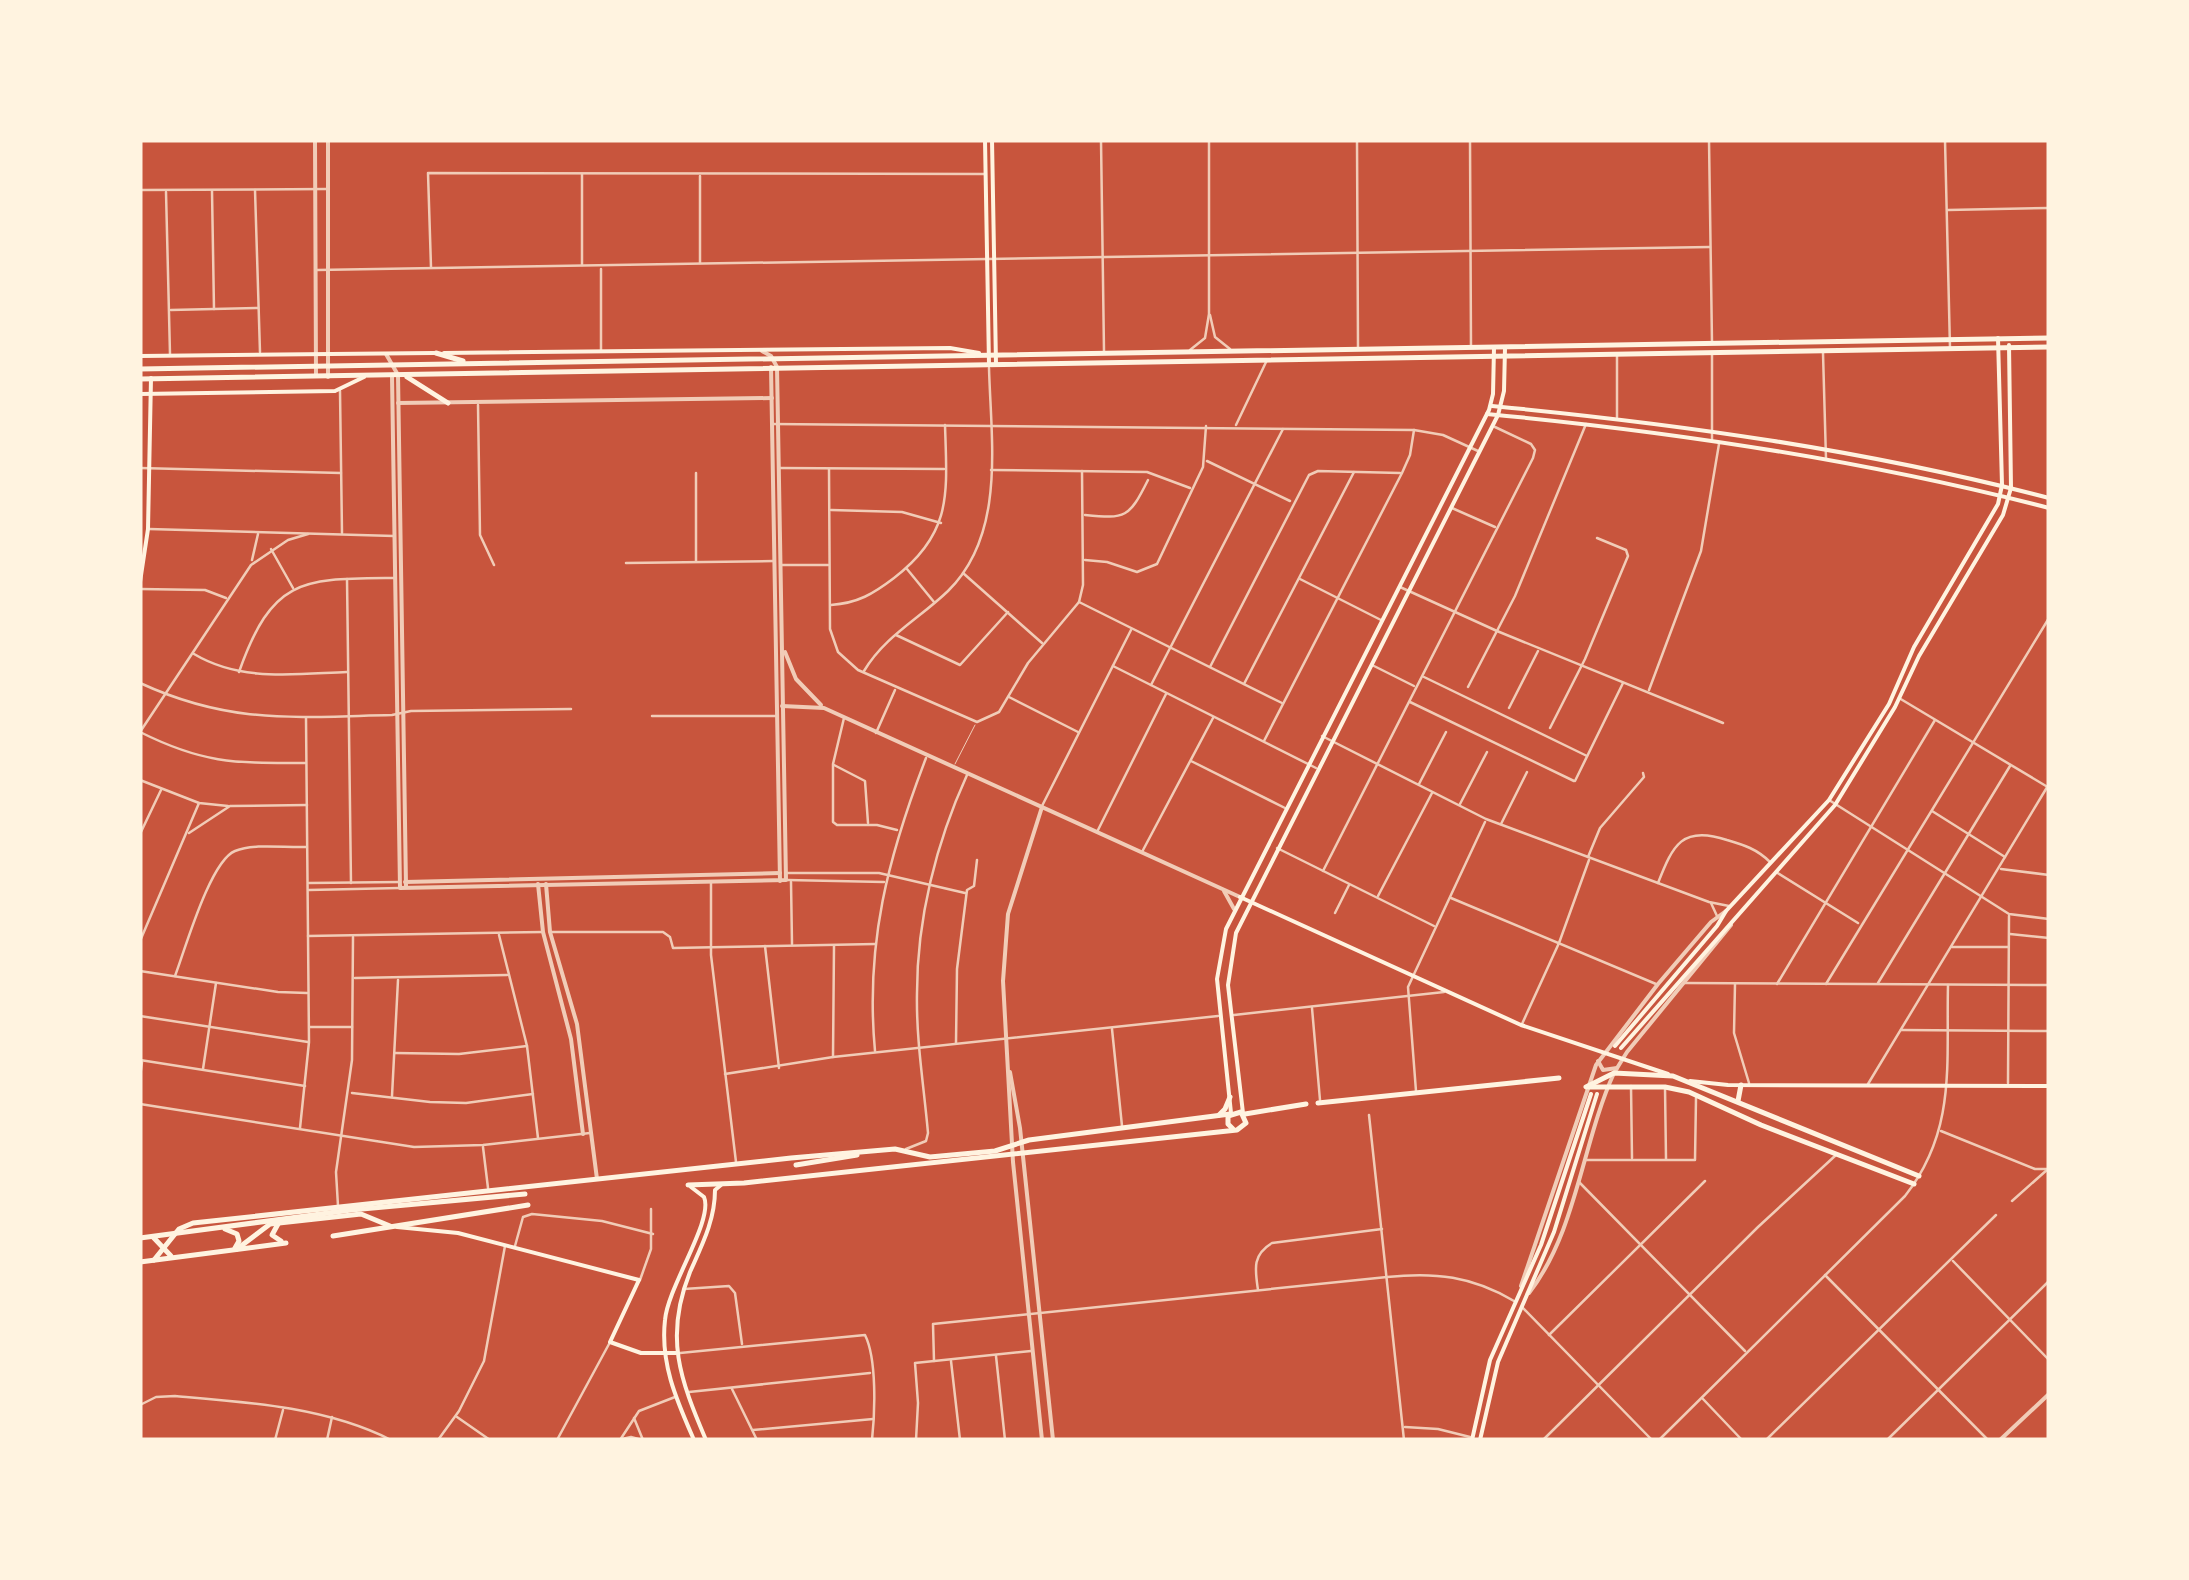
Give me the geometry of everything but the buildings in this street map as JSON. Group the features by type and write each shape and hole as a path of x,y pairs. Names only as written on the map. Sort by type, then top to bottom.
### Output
{"main road":[{"path":"988,140 985,174 992,354"},
{"path":"988,140 995,258 992,364"},
{"path":"1998,338 2002,485 1993,514 1915,645 1893,695 1829,800 1728,908 1718,926 1618,1047 1835,805 1900,699 1919,656 1996,527 2011,488 2009,338"},
{"path":"140,369 2049,338"},
{"path":"140,378 328,378 2049,347"},
{"path":"140,356 950,348 992,354"},
{"path":"1234,1129 1227,1122 1230,1097 1219,1016 1219,956 1234,909 1491,406 1494,348"},
{"path":"688,1185 786,1178 1244,1127 1231,1015 1230,957 1250,901 1498,416 1502,407 1505,348"},
{"path":"436,354 471,363"},
{"path":"398,376 448,403"},
{"path":"140,394 340,390 364,377"},
{"path":"140,585 148,529 151,378"},
{"path":"1491,406 1617,418 1826,449 2049,498"},
{"path":"1487,414 1720,441 1826,458 2049,508"},
{"path":"1808,823 1814,829"},
{"path":"1240,896 1521,1025 1690,1081 1920,1176"},
{"path":"1219,956 1230,957"},
{"path":"1476,1440 1503,1347 1559,1216 1591,1092 1616,1070 1673,1076"},
{"path":"1319,1103 1559,1078"},
{"path":"1690,1081 1741,1085 2049,1086"},
{"path":"1738,1103 1741,1085"},
{"path":"1591,1092 1608,1086 1631,1086 1696,1095 1914,1184"},
{"path":"1214,1118 1225,1109 1230,1097"},
{"path":"154,1260 187,1224 791,1158 896,1149 935,1157 995,1151 1022,1142 1306,1104"},
{"path":"1727,1108 1759,1112"},
{"path":"1846,1147 1858,1162"},
{"path":"896,1149 903,1157 898,1166"},
{"path":"796,1164 842,1160 865,1152"},
{"path":"791,1158 796,1164"},
{"path":"815,1163 811,1169 816,1174"},
{"path":"786,1178 796,1164"},
{"path":"706,1440 686,1393 676,1354 678,1318 684,1289 714,1215 715,1190 721,1184"},
{"path":"688,1185 704,1196 707,1212 671,1290 664,1324 664,1354 675,1396 694,1440"},
{"path":"479,1198 488,1190"},
{"path":"140,1238 335,1212 525,1194"},
{"path":"505,1196 506,1209"},
{"path":"333,1236 528,1205"},
{"path":"235,1250 264,1226 362,1214 394,1227 452,1232 640,1280 610,1342 640,1353 676,1354"},
{"path":"140,1262 284,1243 272,1235 279,1223"},
{"path":"222,1228 232,1230 239,1238 235,1250"},
{"path":"153,1237 175,1258"},
{"path":"1476,1440 1483,1389 1495,1346 1523,1295"},
{"path":"1483,1389 1491,1390"}],"street":[{"path":"315,140 316,377"},
{"path":"328,140 328,378"},
{"path":"1101,140 1104,353"},
{"path":"1188,351 1206,338 1210,314 1208,140"},
{"path":"1357,140 1358,349"},
{"path":"1470,140 1471,348"},
{"path":"1709,140 1712,344"},
{"path":"1945,140 1950,349"},
{"path":"431,269 428,174 985,174"},
{"path":"582,174 582,266"},
{"path":"700,174 700,264"},
{"path":"212,189 214,309"},
{"path":"255,189 260,355"},
{"path":"140,190 327,189"},
{"path":"166,190 170,356"},
{"path":"1946,210 2049,208"},
{"path":"316,270 1710,247"},
{"path":"600,266 601,353"},
{"path":"169,310 260,308"},
{"path":"1210,314 1215,337 1232,350"},
{"path":"762,351 773,358 774,367 774,561 780,706"},
{"path":"1824,352 1826,458"},
{"path":"1712,353 1712,440"},
{"path":"386,354 398,376 396,714 403,885"},
{"path":"1617,354 1617,418"},
{"path":"1236,426 1267,359"},
{"path":"863,673 878,650 963,573 979,546 986,523 990,470 992,364"},
{"path":"774,367 772,398 780,468 780,716 785,878 792,945"},
{"path":"398,376 394,536 404,712 403,885"},
{"path":"340,390 342,535"},
{"path":"398,404 772,398"},
{"path":"478,402 480,535 494,565"},
{"path":"775,424 1414,430 1434,432 1480,452"},
{"path":"1468,687 1524,575 1586,424"},
{"path":"830,605 866,598 907,568 929,545 941,524 946,502 945,425"},
{"path":"1084,560 1107,562 1137,572 1157,564 1206,461 1206,426"},
{"path":"1323,871 1535,454 1531,444 1493,426"},
{"path":"1151,685 1284,427"},
{"path":"1264,742 1402,473 1414,430"},
{"path":"1649,692 1702,551 1720,441"},
{"path":"1206,461 1292,503"},
{"path":"140,468 342,473"},
{"path":"780,468 946,470"},
{"path":"829,468 834,645 843,659 863,673 977,722 996,715 1023,670 1079,602 1084,560 1082,470"},
{"path":"990,470 1148,472 1192,490"},
{"path":"1244,684 1355,471"},
{"path":"1210,667 1306,478 1313,472 1402,473"},
{"path":"696,473 696,562"},
{"path":"1083,515 1115,518 1127,514 1148,480"},
{"path":"1451,508 1498,529"},
{"path":"830,510 902,512 941,524"},
{"path":"148,529 394,536"},
{"path":"251,564 258,532"},
{"path":"306,763 227,762 199,757 140,732 251,564 271,550 308,534"},
{"path":"1550,728 1582,666 1628,556 1626,550 1597,538"},
{"path":"271,550 294,588"},
{"path":"626,563 774,561 781,565 830,565"},
{"path":"907,568 934,603"},
{"path":"963,573 1044,644"},
{"path":"346,578 352,882"},
{"path":"240,672 261,627 294,588 317,580 398,578"},
{"path":"1299,578 1381,620"},
{"path":"140,585 205,590 227,599"},
{"path":"1398,586 1497,631 1723,723"},
{"path":"1079,602 1284,704"},
{"path":"895,634 960,666 1008,612"},
{"path":"1826,984 2049,618"},
{"path":"1042,1440 1007,1088 1002,980 1008,914 1042,807 1132,628"},
{"path":"782,642 796,678 824,708 1240,896"},
{"path":"1509,708 1539,648"},
{"path":"191,652 205,661 240,672 348,672"},
{"path":"1371,664 1417,688"},
{"path":"1113,666 1318,768"},
{"path":"1422,676 1587,756"},
{"path":"140,682 230,713 306,718 571,709"},
{"path":"1410,702 1575,782 1624,682"},
{"path":"876,733 896,688"},
{"path":"1097,832 1167,693"},
{"path":"1867,1086 2048,786 1893,695"},
{"path":"1008,696 1079,733"},
{"path":"780,706 824,708"},
{"path":"652,716 780,716"},
{"path":"1142,852 1214,716"},
{"path":"300,1130 309,1042 306,718"},
{"path":"844,718 833,764 834,824 868,824 898,830"},
{"path":"1777,984 1935,720"},
{"path":"1418,786 1446,732"},
{"path":"1322,736 1500,825 1728,908"},
{"path":"1459,806 1486,752"},
{"path":"875,1053 875,944 886,874 927,755"},
{"path":"1190,760 1285,808"},
{"path":"833,764 866,781 868,824"},
{"path":"1878,984 2010,766"},
{"path":"1500,825 1528,772"},
{"path":"1521,1025 1559,943 1600,828 1644,777 1643,773"},
{"path":"906,1150 926,1140 928,1133 917,966 930,885 948,820 968,774"},
{"path":"140,780 200,803 307,805"},
{"path":"140,834 161,790"},
{"path":"1377,898 1432,793"},
{"path":"1829,800 2009,914 2049,919"},
{"path":"140,941 200,803"},
{"path":"188,834 230,806"},
{"path":"1931,810 2005,857"},
{"path":"1416,1093 1407,996 1412,977 1486,819"},
{"path":"1658,883 1674,847 1694,835 1711,834 1755,849 1771,863"},
{"path":"176,976 212,880 224,860 233,852 246,849 307,847"},
{"path":"1277,848 1436,927"},
{"path":"956,1044 957,969 967,893 974,886 977,860"},
{"path":"1998,869 2049,875"},
{"path":"1775,871 1861,925"},
{"path":"308,890 538,882 711,882 886,874 967,893"},
{"path":"546,882 785,878 885,882"},
{"path":"538,882 543,932 571,1039 583,1134"},
{"path":"546,882 550,932 582,1052 596,1179"},
{"path":"711,882 710,946 736,1163"},
{"path":"308,883 403,885"},
{"path":"1336,913 1350,884"},
{"path":"1220,888 1234,909"},
{"path":"1450,898 1658,984"},
{"path":"1710,902 1717,916"},
{"path":"1523,1295 1602,1053 1717,916 1728,908"},
{"path":"1523,1295 1548,1261 1616,1070 1724,937 1738,913"},
{"path":"2008,1086 2009,914"},
{"path":"308,936 658,932 670,937 672,948 875,944"},
{"path":"499,933 527,1046 538,1139"},
{"path":"2008,934 2049,938"},
{"path":"338,1206 336,1172 350,1093 353,936"},
{"path":"833,1058 834,944"},
{"path":"764,945 779,1068"},
{"path":"1950,946 2008,947"},
{"path":"140,971 278,992 309,992"},
{"path":"354,978 508,975"},
{"path":"392,1098 398,978"},
{"path":"202,1070 216,983"},
{"path":"1684,983 2049,986"},
{"path":"1735,984 1734,1033 1750,1085"},
{"path":"1659,1440 1920,1176 1944,1115 1948,984"},
{"path":"560,995 568,992"},
{"path":"1231,1015 1446,992"},
{"path":"1312,1006 1319,1103"},
{"path":"140,1016 309,1042"},
{"path":"725,1074 875,1053 1219,1016"},
{"path":"309,1026 353,1027"},
{"path":"1112,1028 1122,1128"},
{"path":"1899,1030 2049,1032"},
{"path":"395,1053 446,1055 527,1046"},
{"path":"140,1076 141,1060 306,1086"},
{"path":"1598,1061 1603,1070 1616,1070"},
{"path":"1009,1068 1022,1142 1054,1440"},
{"path":"1631,1086 1632,1160"},
{"path":"1665,1088 1666,1160"},
{"path":"350,1093 466,1102 534,1094"},
{"path":"1584,1160 1695,1160 1696,1095"},
{"path":"140,1104 414,1148 592,1133"},
{"path":"1369,1115 1404,1440"},
{"path":"1940,1130 2034,1169 2049,1169"},
{"path":"483,1145 488,1190"},
{"path":"1543,1440 1838,1154"},
{"path":"2012,1201 2049,1169"},
{"path":"1578,1181 1746,1352"},
{"path":"1549,1335 1705,1181"},
{"path":"640,1280 653,1234 651,1209"},
{"path":"514,1248 526,1215 592,1219 653,1234"},
{"path":"1766,1440 1996,1215"},
{"path":"1258,1292 1256,1260 1272,1242 1382,1229"},
{"path":"438,1440 456,1416 484,1361 505,1245"},
{"path":"1951,1259 2049,1360"},
{"path":"934,1361 933,1324 1387,1277 1450,1275 1471,1280 1516,1302"},
{"path":"1824,1275 1988,1440"},
{"path":"1888,1440 2049,1280"},
{"path":"684,1289 729,1286 735,1293 742,1346"},
{"path":"1521,1306 1652,1440"},
{"path":"676,1354 862,1334 868,1338 872,1373 872,1440"},
{"path":"557,1440 610,1342"},
{"path":"916,1440 916,1363 1033,1351"},
{"path":"996,1355 1005,1440"},
{"path":"950,1360 960,1440"},
{"path":"686,1393 872,1373"},
{"path":"732,1387 757,1440"},
{"path":"2000,1440 2049,1394"},
{"path":"140,1405 156,1397 175,1396 283,1409 332,1416 391,1440"},
{"path":"620,1440 634,1417 653,1403 675,1396"},
{"path":"1702,1398 1742,1440"},
{"path":"275,1440 283,1409"},
{"path":"327,1440 332,1416"},
{"path":"456,1416 490,1440"},
{"path":"634,1417 642,1440"},
{"path":"753,1430 875,1419"},
{"path":"1403,1427 1438,1429 1476,1440"},
{"path":"620,1440 642,1440"}],"lane":[{"path":"954,767 977,722"}]}
